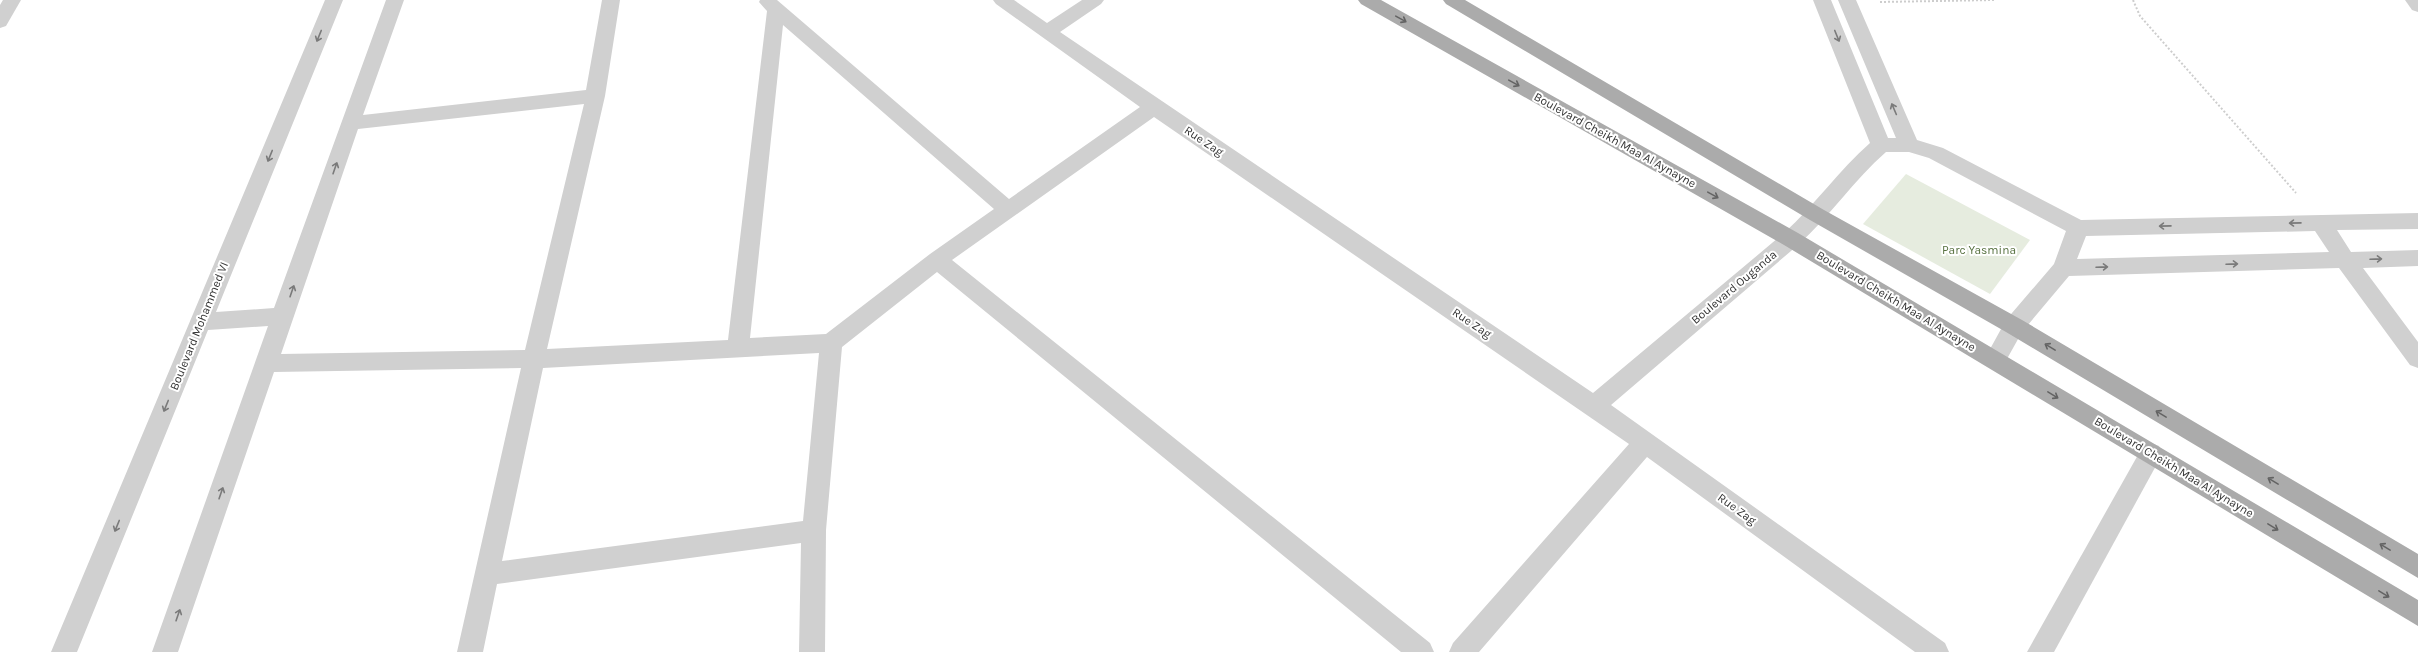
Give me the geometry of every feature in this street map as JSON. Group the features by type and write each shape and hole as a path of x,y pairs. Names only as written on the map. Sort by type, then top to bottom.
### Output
{"main road":[{"name":"Boulevard Cheikh Maa Al Aynayne","path":"1367,0 1791,239 2418,614"},
{"path":"1452,0 1817,215 2014,326 2418,567"}],"street":[{"path":"0,22 12,0"},
{"name":"Boulevard Mohammed VI","path":"64,652 334,0"},
{"path":"165,652 267,364 350,123 396,0"},
{"path":"470,652 534,359 595,96 611,0"},
{"name":"Rue Zag","path":"1002,0 1154,107 1594,406 1936,652"},
{"path":"1047,32 1095,0"},
{"path":"1822,0 1881,145 1909,145 1936,153 2078,228 2418,221"},
{"path":"2414,0 2418,6"},
{"path":"1847,1 1909,145"},
{"path":"771,5 1008,209"},
{"path":"738,347 771,5"},
{"path":"350,123 595,96"},
{"path":"267,364 534,359 831,343 937,260 1154,107"},
{"name":"Boulevard Ouganda","path":"1594,406 1791,239 1817,215 1865,159 1881,145"},
{"path":"2321,223 2345,260 2418,359"},
{"path":"1995,360 2014,326 2063,268 2078,228"},
{"path":"2063,268 2418,258"},
{"path":"937,260 1421,652"},
{"path":"201,322 283,316"},
{"path":"812,652 814,530 831,343"},
{"path":"1462,652 1645,443"},
{"path":"2040,652 2151,453"},
{"path":"488,574 814,530"}],"path":[{"path":"1847,1 1995,0"},
{"path":"2133,0 2140,16 2321,223"}],"green space":[{"name":"Parc Yasmina","path":"1906,174 2030,240 1990,294 1863,224"}]}
